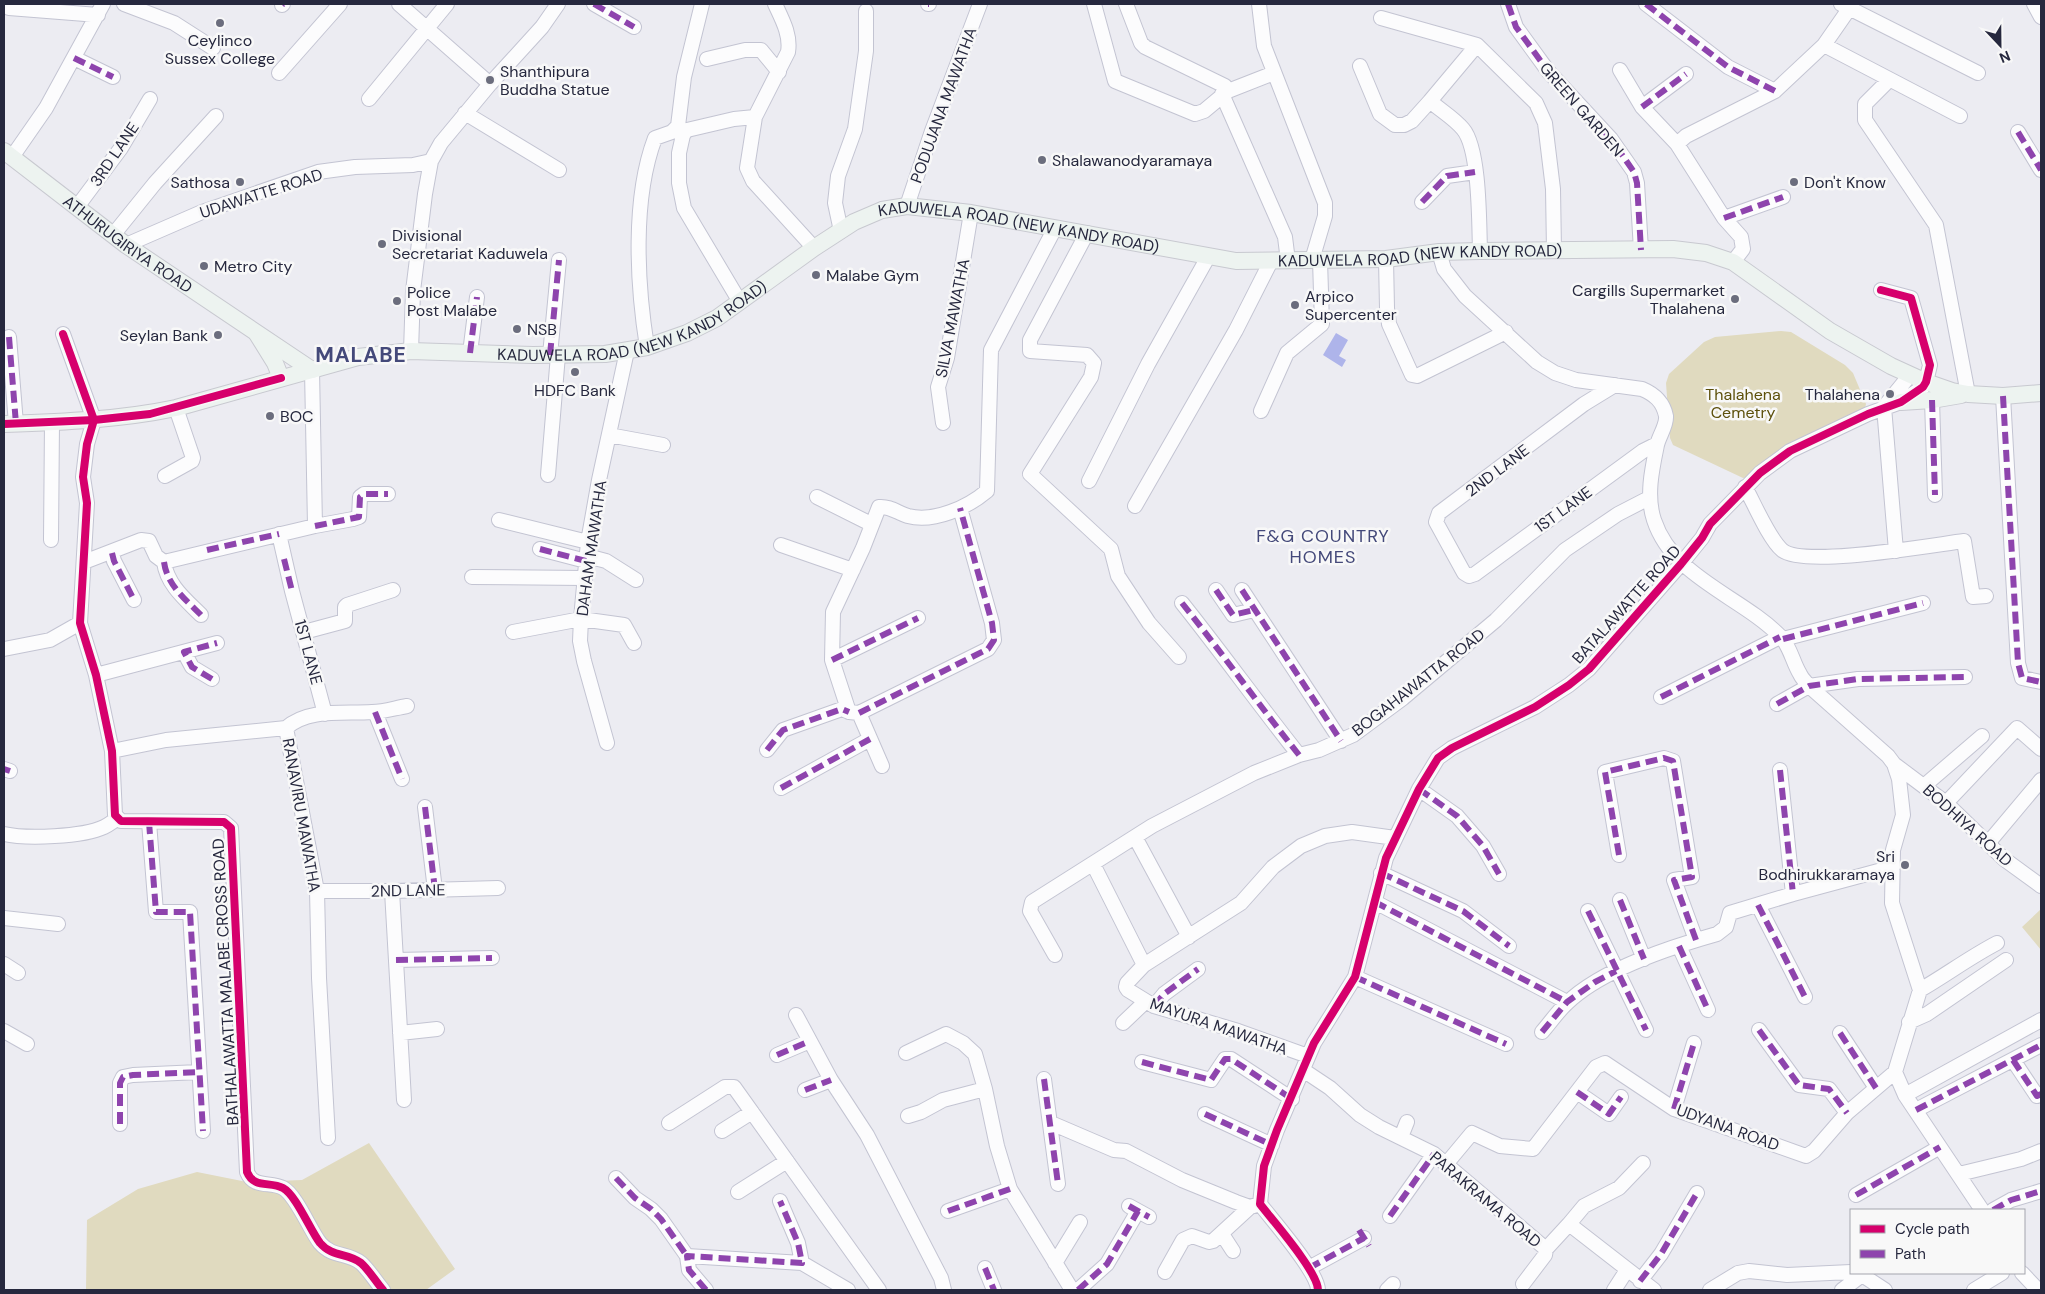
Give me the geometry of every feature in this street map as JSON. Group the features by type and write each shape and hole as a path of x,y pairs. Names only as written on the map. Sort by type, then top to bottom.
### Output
{"main road":[{"name":"ATHURUGIRIYA ROAD","path":"8,154 126,245 312,370"},
{"name":"KADUWELA ROAD (NEW KANDY ROAD)","path":"10,424 94,420 150,414 358,357 411,351 554,355 605,354 647,347 687,333 717,318 814,248 870,214 907,206 971,213 1236,261 1386,259 1439,252 1480,251 1691,251 1717,256 1733,262 1830,331 1926,382 1952,391 1968,394 2003,396 2041,393"},
{"name":"ATHURUGIRIYA ROAD","path":"256,332 275,363 281,378"},
{"path":"1900,402 1932,400 1968,394"}],"street":[{"path":"124,4 174,24 213,48"},
{"path":"279,73 340,4"},
{"path":"399,4 490,84"},
{"path":"370,99 447,4"},
{"path":"411,351 413,291 431,161 441,143 490,84 542,27 558,4"},
{"path":"594,4 634,27"},
{"path":"647,347 640,303 639,228 648,156 655,138 672,132 678,126 684,77 702,4"},
{"path":"775,4 787,33 789,44 786,58 755,117 747,168 749,174 814,248"},
{"name":"PODUJANA MAWATHA","path":"907,206 932,131 980,4"},
{"path":"1094,4 1115,80 1194,114 1204,111 1225,93 1274,73"},
{"path":"1126,4 1141,43 1145,47 1225,86 1225,93 1285,237 1288,261"},
{"path":"1259,4 1264,46 1325,203 1325,216 1316,260 1322,324 1287,353 1261,411"},
{"name":"GREEN GARDEN","path":"1508,4 1516,27 1542,63 1611,139 1634,172 1637,183 1641,250"},
{"path":"1646,4 1728,67 1775,91"},
{"path":"2034,4 2041,17"},
{"path":"1677,144 1686,136 1775,91 1824,45 1846,5 1978,74"},
{"path":"8,154 46,108 100,9 9,8"},
{"path":"841,231 835,203 838,176 855,129 860,100 866,51 866,11"},
{"path":"1381,18 1477,45 1536,103 1545,123 1553,189 1554,252"},
{"path":"1360,66 1380,114 1395,125 1404,125 1412,121 1477,45"},
{"path":"1824,45 1960,116"},
{"path":"707,59 745,50 761,50 779,72"},
{"path":"74,58 113,76"},
{"path":"1620,70 1642,107 1677,144 1724,218 1741,238 1743,249 1733,262"},
{"path":"1642,107 1686,74"},
{"path":"1889,80 1865,104 1865,120 1936,225 1968,394"},
{"name":"3RD LANE","path":"77,207 121,148 150,99"},
{"path":"1430,101 1463,128 1469,139 1475,172 1480,251"},
{"path":"466,113 559,170"},
{"path":"113,235 155,183 216,116"},
{"path":"740,302 684,208 680,183 679,153 683,135 687,130 734,119 755,117"},
{"path":"2018,132 2041,170"},
{"name":"UDAWATTE ROAD","path":"126,245 202,212 318,172 355,167 413,165 431,161"},
{"path":"1422,202 1447,176 1475,172"},
{"path":"1724,218 1783,197"},
{"name":"SILVA MAWATHA","path":"943,423 938,387 947,358 971,213"},
{"path":"882,766 870,739 854,712 832,660 833,612 863,548 879,507 885,506 910,516 930,516 960,508 987,491 991,350 1054,228"},
{"path":"1087,233 1030,340 1030,351 1087,355 1094,363 1091,377 1030,474 1111,549 1118,576 1148,623 1178,657"},
{"path":"1439,252 1444,269 1465,296 1537,362 1555,373 1576,380 1642,389 1652,393 1662,403 1666,418 1657,444 1649,498 1657,529 1668,548 1682,564 1754,615 1781,638"},
{"path":"1089,481 1148,364 1208,257"},
{"path":"1386,259 1387,308 1390,324 1412,375 1416,376 1506,332"},
{"path":"548,475 559,260"},
{"path":"1135,506 1236,330 1271,261"},
{"path":"1880,290 1911,298 1930,365 1926,382"},
{"path":"470,353 477,297"},
{"path":"4,834 19,837 40,837 90,832 104,827 117,819 115,815 112,751 96,675 80,623 87,503 83,477 87,444 94,420 63,334"},
{"path":"9,337 10,424"},
{"name":"DAHAM MAWATHA","path":"607,743 584,661 580,641 581,619 587,553 627,351"},
{"path":"312,370 315,526"},
{"path":"1896,551 1884,407 1910,375"},
{"name":"BATALAWATTE ROAD","path":"1255,1205 1264,1166 1308,1056 1355,976 1381,873 1395,838 1419,789 1438,758 1452,748 1535,707 1569,685 1589,669 1682,564 1710,524 1760,473 1790,451 1884,407 1900,402 1923,387 1926,382"},
{"name":"2ND LANE","path":"1469,576 1464,574 1436,522 1440,513 1584,404 1615,385"},
{"path":"2003,396 2018,663 2022,678 2041,682"},
{"path":"1932,400 1935,495"},
{"path":"165,476 192,461 193,458 176,408"},
{"path":"51,540 52,422"},
{"path":"609,435 663,445"},
{"name":"1ST LANE","path":"1469,576 1475,574 1643,451 1657,444"},
{"path":"1745,487 1771,536 1783,551 1800,556 1896,551 1964,541 1973,598 1986,596"},
{"path":"164,562 183,556 359,517 360,497 364,494 388,494"},
{"path":"818,496 871,524"},
{"name":"BOGAHAWATTA ROAD","path":"1054,955 1030,911 1032,902 1135,837 1254,773 1341,741 1385,712 1496,620 1565,550 1618,514 1649,498"},
{"path":"767,750 782,730 842,709 854,712 988,649 994,640 992,623 960,508"},
{"path":"499,520 606,561 636,580"},
{"name":"1ST LANE","path":"279,534 292,591 325,714"},
{"path":"84,562 145,540 149,541 156,556 164,562 166,573 179,593 201,615"},
{"path":"781,545 853,570"},
{"path":"540,549 587,553"},
{"path":"112,552 114,561 134,600"},
{"path":"472,577 584,578"},
{"path":"304,632 345,620 345,607 347,605 393,590"},
{"path":"1216,590 1233,615 1254,610"},
{"path":"1242,590 1341,741"},
{"path":"1182,603 1218,648 1256,702 1299,755"},
{"path":"1661,697 1781,638 1922,603"},
{"path":"832,660 918,618"},
{"path":"513,632 581,619 624,625 634,643"},
{"path":"4,649 50,640 80,623"},
{"name":"BODHIYA ROAD","path":"1781,638 1800,675 1809,686 1888,756 1894,764 1946,803 1989,842 2004,859 2041,886"},
{"path":"96,675 217,642"},
{"path":"184,652 192,667 212,679"},
{"path":"1777,704 1809,686 1858,679 1965,677"},
{"path":"286,728 295,720 325,714 374,712 407,706"},
{"path":"374,712 402,779"},
{"name":"RANAVIRU MAWATHA","path":"112,751 216,734 286,728 317,891 319,978 328,1138"},
{"path":"1946,803 2017,728 2041,749"},
{"path":"1924,785 1982,736"},
{"path":"781,788 870,739"},
{"path":"1619,855 1605,772 1664,758 1673,761 1692,877 1674,880 1696,940"},
{"path":"1894,764 1899,779 1903,815 1893,850 1892,903 1920,990 1895,1072 1905,1095 1981,1209"},
{"path":"1780,770 1793,894"},
{"path":"1989,842 2041,780"},
{"path":"1419,789 1457,816 1482,846 1499,874"},
{"path":"425,807 435,890"},
{"name":"BATHALAWATTA MALABE CROSS ROAD","path":"117,819 121,821 150,822 224,822 231,828 247,1172 249,1178 256,1183 283,1188 290,1195 320,1243 332,1253 347,1255 362,1263 383,1290"},
{"path":"150,822 156,912 190,912 203,1132"},
{"name":"MAYURA MAWATHA","path":"1308,1056 1238,1030 1150,1004 1128,990 1126,986 1144,965 1241,903 1273,867 1301,846 1325,836 1352,832 1395,838"},
{"path":"1135,837 1189,937"},
{"path":"1093,864 1144,965"},
{"path":"1542,1032 1567,1002 1595,982 1644,959 1717,934 1726,927 1730,913 1893,867"},
{"path":"1381,873 1463,911 1509,946"},
{"name":"2ND LANE","path":"317,891 498,888"},
{"path":"392,891 404,1100"},
{"path":"1620,900 1644,959"},
{"path":"1375,902 1567,1002"},
{"path":"1758,905 1805,997"},
{"path":"1588,911 1646,1030"},
{"path":"4,918 58,924"},
{"path":"1920,990 1945,976 1969,958 1997,943"},
{"path":"1679,946 1708,1010"},
{"path":"396,960 492,958"},
{"path":"1909,1022 1927,1014 2006,960"},
{"path":"4,964 18,973"},
{"path":"1123,1023 1198,969"},
{"path":"1355,976 1506,1044"},
{"path":"796,1015 831,1080 868,1135 941,1278 944,1290"},
{"path":"1905,1095 2041,1020"},
{"path":"400,1033 437,1030"},
{"path":"1759,1030 1799,1085 1828,1089 1848,1113"},
{"path":"4,1031 28,1044"},
{"path":"1840,1033 1876,1088"},
{"path":"906,1053 946,1034 963,1043 976,1054 997,1146 1010,1189 1072,1290"},
{"path":"777,1055 810,1041"},
{"path":"1674,1109 1694,1043"},
{"path":"1916,1110 2041,1045"},
{"path":"1142,1062 1211,1080 1225,1059 1231,1059 1292,1099"},
{"path":"2013,1060 2037,1096 2041,1094"},
{"name":"UDYANA ROAD","path":"1447,1164 1472,1133 1500,1146 1533,1149 1596,1066 1604,1063 1674,1109 1806,1156 1814,1152 1848,1113 1895,1072"},
{"name":"PARAKRAMA ROAD","path":"1303,1070 1330,1088 1360,1115 1379,1128 1434,1154 1546,1249 1584,1206 1619,1188 1643,1163"},
{"path":"120,1124 120,1083 123,1077 199,1072"},
{"path":"1044,1079 1051,1123 1050,1136 1058,1184"},
{"path":"805,1090 831,1080"},
{"path":"669,1123 725,1087 734,1087 879,1290"},
{"path":"908,1116 921,1112 943,1100 985,1089"},
{"path":"1577,1092 1609,1114 1621,1097"},
{"path":"722,1131 752,1112"},
{"path":"1205,1114 1272,1145"},
{"path":"1401,1138 1407,1122"},
{"path":"1051,1123 1114,1150 1126,1151 1182,1180 1255,1205 1308,1268 1317,1282 1318,1290"},
{"path":"1856,1195 1940,1148"},
{"path":"1959,1174 2021,1159 2041,1151"},
{"path":"1390,1216 1434,1154"},
{"path":"738,1192 787,1161"},
{"path":"616,1178 635,1198 661,1219 688,1256 689,1270 706,1290"},
{"path":"948,1211 1010,1189"},
{"path":"1995,1209 2010,1200 2041,1191"},
{"path":"1640,1281 1661,1254 1697,1193"},
{"path":"780,1201 798,1243 802,1263"},
{"path":"1165,1272 1183,1240 1192,1236 1209,1242 1213,1241 1255,1205"},
{"path":"1078,1290 1107,1264 1139,1211"},
{"path":"1054,1263 1080,1222"},
{"path":"1569,1224 1654,1290"},
{"path":"1222,1234 1232,1251"},
{"path":"1308,1268 1364,1238"},
{"path":"1523,1284 1545,1255 1546,1249"},
{"path":"688,1256 802,1263 848,1290"},
{"path":"985,1268 994,1290"},
{"path":"1614,1290 1627,1270"},
{"path":"1710,1290 1738,1274 1749,1271 1787,1275 1850,1273"},
{"path":"1842,1290 1855,1274"},
{"path":"1858,1274 1885,1290"},
{"path":"1974,1290 2000,1274"},
{"path":"2023,1274 2038,1290"}],"green space":[{"name":"Thalahena Cemetry","path":"1781,331 1791,332 1845,365 1853,373 1866,404 1864,413 1751,477 1743,478 1673,445 1670,438 1666,383 1669,374 1704,342 1715,337"},
{"path":"2041,909 2041,950 2022,927"},
{"path":"369,1143 455,1269 426,1290 86,1290 87,1220 138,1189 197,1172 247,1182 302,1180"}],"water":[{"path":"1336,333 1348,340 1339,356 1346,360 1342,367 1323,355"}],"marked path":[{"path":"594,4 634,27"},
{"path":"1508,4 1516,27 1548,71 1611,139 1634,172 1637,183 1641,250"},
{"path":"1646,4 1728,67 1775,91"},
{"path":"74,58 113,77"},
{"path":"1642,107 1686,74"},
{"path":"2018,132 2041,170"},
{"path":"1422,202 1447,176 1475,172"},
{"path":"1724,218 1783,197"},
{"path":"550,355 559,260"},
{"path":"470,353 477,297"},
{"path":"9,337 16,424"},
{"path":"2003,396 2018,663 2022,678 2041,682"},
{"path":"1932,400 1935,495"},
{"path":"315,526 359,517 360,497 364,494 388,494"},
{"path":"859,713 988,649 994,640 992,623 960,508"},
{"path":"207,550 279,534"},
{"path":"540,549 586,561"},
{"path":"112,553 114,561 134,600"},
{"path":"284,559 292,591"},
{"path":"164,562 173,585 183,598 201,615"},
{"path":"1216,590 1233,615 1254,610"},
{"path":"1242,590 1341,741"},
{"path":"1182,603 1299,755"},
{"path":"1783,639 1923,603"},
{"path":"832,660 918,618"},
{"path":"1661,697 1780,637"},
{"path":"212,679 192,667 184,652 217,643"},
{"path":"1777,704 1809,686 1858,679 1965,677"},
{"path":"767,750 783,730 842,709 849,712"},
{"path":"375,712 402,779"},
{"path":"781,788 870,739"},
{"path":"1619,855 1605,772 1664,758 1673,761 1692,877 1674,880 1696,940"},
{"path":"4,769 10,771"},
{"path":"1780,770 1793,894"},
{"path":"1419,789 1457,816 1483,846 1499,874"},
{"path":"425,807 435,890"},
{"path":"149,822 156,912 190,912 203,1131"},
{"path":"1381,873 1463,911 1509,946"},
{"path":"1620,900 1644,959"},
{"path":"1375,902 1567,1002"},
{"path":"1758,905 1805,997"},
{"path":"1588,911 1646,1030"},
{"path":"1679,946 1708,1010"},
{"path":"396,960 492,958"},
{"path":"1154,1006 1164,994 1198,969"},
{"path":"1542,1032 1567,1002 1595,982 1616,971"},
{"path":"1355,977 1506,1044"},
{"path":"1759,1030 1799,1085 1829,1089 1847,1113"},
{"path":"1840,1033 1876,1088"},
{"path":"777,1055 810,1041"},
{"path":"1674,1109 1694,1043"},
{"path":"1916,1110 2041,1045"},
{"path":"1142,1062 1211,1080 1225,1059 1231,1059 1292,1099"},
{"path":"2013,1060 2037,1096 2041,1094"},
{"path":"120,1124 120,1083 123,1077 199,1072"},
{"path":"1044,1079 1058,1184"},
{"path":"805,1090 831,1080"},
{"path":"1577,1092 1609,1114 1621,1097"},
{"path":"1205,1114 1272,1145"},
{"path":"1856,1195 1940,1147"},
{"path":"1390,1216 1434,1154"},
{"path":"616,1178 635,1198 661,1219 687,1256"},
{"path":"948,1211 1010,1189"},
{"path":"1995,1209 2011,1200 2041,1191"},
{"path":"1640,1281 1661,1254 1697,1193"},
{"path":"706,1290 689,1270 687,1256 802,1263 798,1243 780,1201"},
{"path":"1129,1206 1149,1217"},
{"path":"1078,1290 1107,1264 1138,1211"},
{"path":"1359,1230 1369,1246"},
{"path":"1309,1268 1364,1238"},
{"path":"985,1268 994,1290"}],"cycle path":[{"path":"1318,1290 1311,1271 1303,1259 1260,1204 1264,1166 1277,1130 1314,1043 1355,977 1386,858 1419,789 1438,758 1452,748 1535,707 1569,685 1589,669 1681,564 1702,538 1710,524 1760,473 1790,451 1868,414 1901,402 1923,387 1930,365 1911,298 1881,290"},
{"path":"63,334 94,420 87,444 83,477 87,503 80,623 96,675 112,751 115,815 121,821 224,822 231,828 247,1172 258,1183 278,1186 288,1192 298,1205 320,1243 330,1251 351,1257 361,1263 383,1290"},
{"path":"4,424 94,420 150,414 281,378"}],"place":[{"name":"Ceylinco Sussex College","path":"220,23"},
{"name":"Shanthipura Buddha Statue","path":"490,80"},
{"name":"Shalawanodyaramaya","path":"1042,160"},
{"name":"Sathosa","path":"240,182"},
{"name":"Don't Know","path":"1794,182"},
{"name":"Divisional Secretariat Kaduwela","path":"382,244"},
{"name":"Metro City","path":"204,266"},
{"name":"Malabe Gym","path":"816,275"},
{"name":"Cargills Supermarket Thalahena","path":"1735,299"},
{"name":"Police Post Malabe","path":"397,301"},
{"name":"Arpico Supercenter","path":"1295,305"},
{"name":"NSB","path":"517,329"},
{"name":"Seylan Bank","path":"218,335"},
{"name":"HDFC Bank","path":"575,372"},
{"name":"Thalahena","path":"1890,394"},
{"name":"BOC","path":"270,416"},
{"name":"Sri Bodhirukkaramaya","path":"1905,865"}],"district":[{"name":"MALABE","path":"361,355"},
{"name":"F&G COUNTRY HOMES","path":"1323,546"}]}
